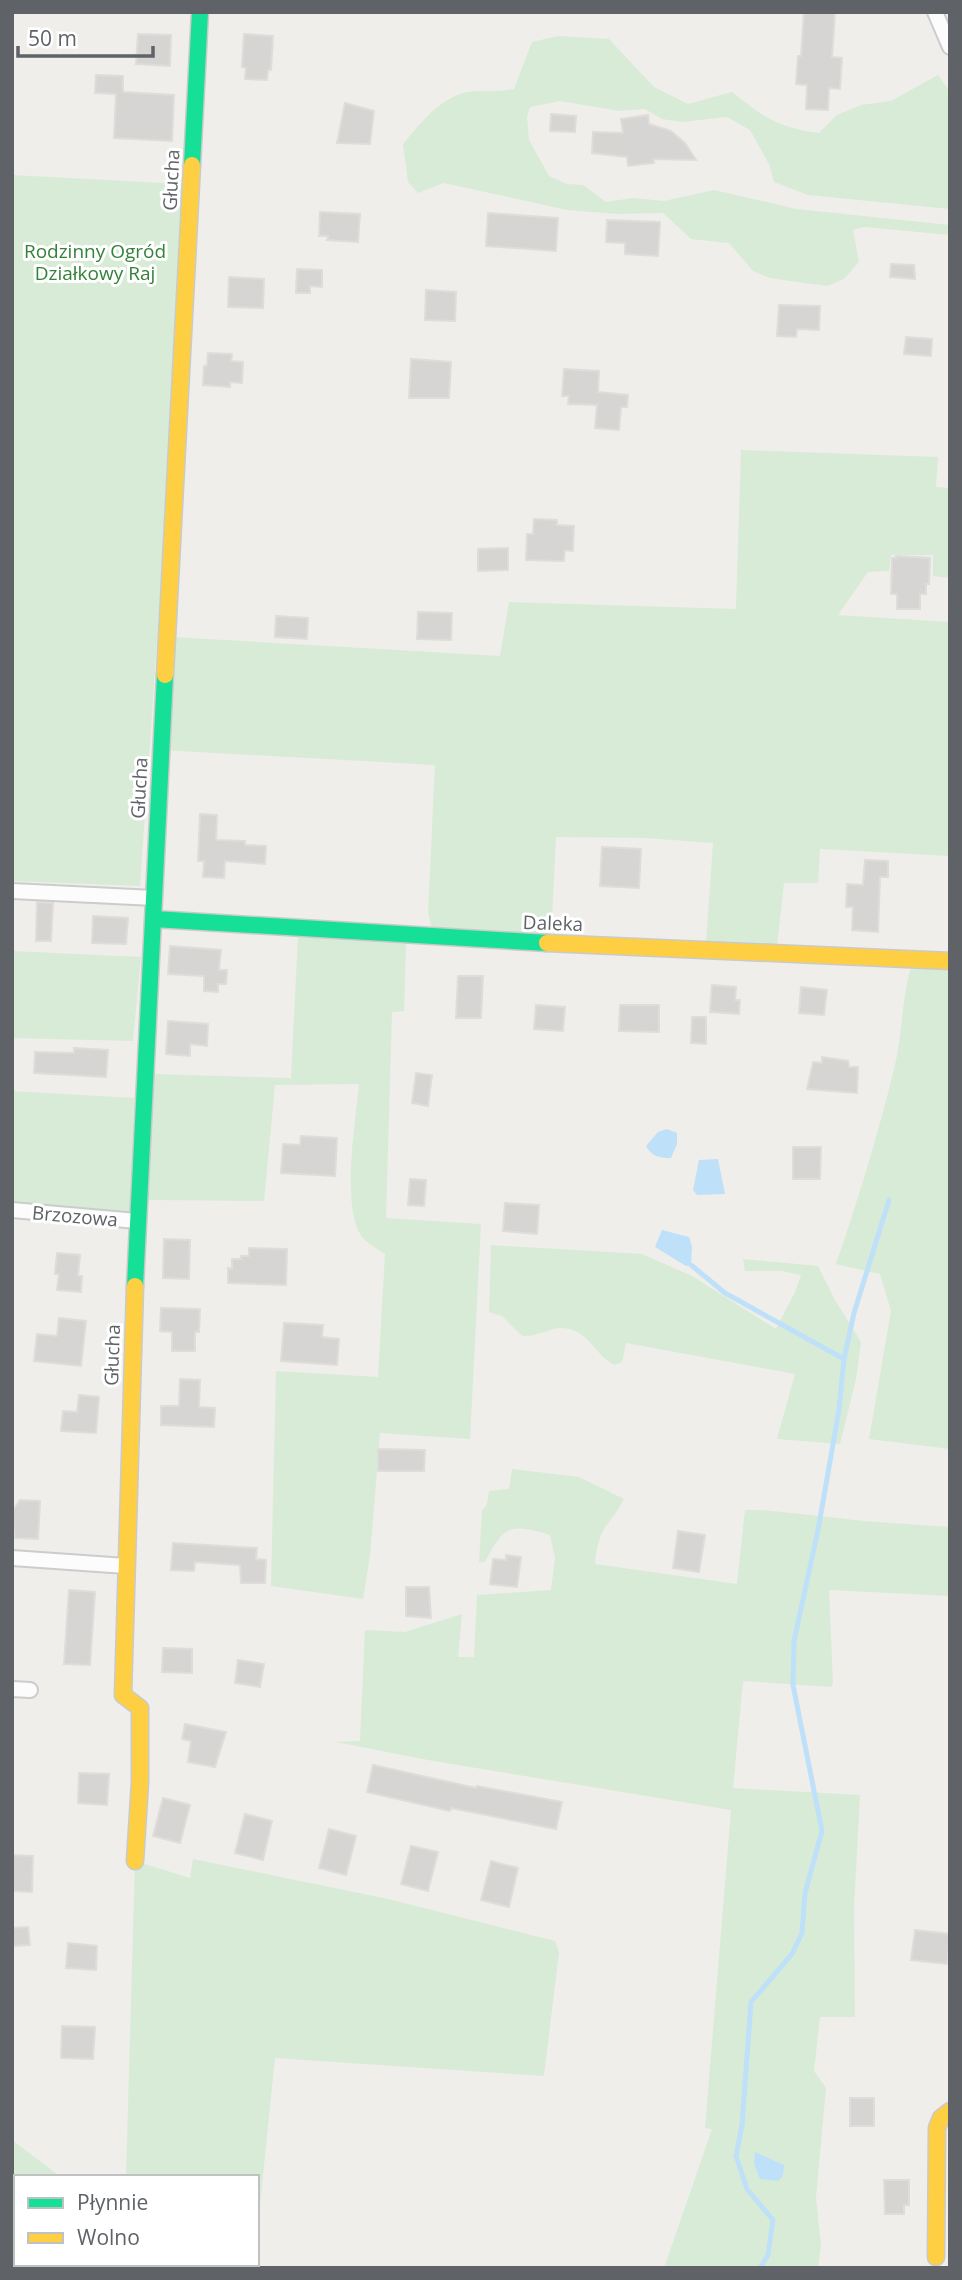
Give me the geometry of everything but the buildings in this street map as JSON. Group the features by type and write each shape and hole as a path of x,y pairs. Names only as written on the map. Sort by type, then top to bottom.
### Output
{"street":[{"name":"Głucha","path":"135,1861 140,1782 140,1708 122,1695 138,1221 200,12"},
{"path":"936,12 950,47"},
{"path":"12,891 154,898"},
{"name":"Daleka","path":"154,919 495,941 950,961"},
{"name":"Brzozowa","path":"12,1210 138,1221"},
{"path":"12,1558 126,1566"},
{"path":"12,1689 30,1690"},
{"path":"936,2257 937,2128 943,2116 950,2111"}],"green space":[{"path":"559,36 609,39 654,87 688,104 732,92 772,120 792,128 819,133 837,115 861,105 891,101 938,75 950,92 950,209 808,195 774,182 769,164 750,130 727,117 682,122 662,119 645,109 619,111 560,101 530,107 527,117 529,140 549,176 567,184 583,185 606,202 633,198 664,201 714,190 796,209 950,225 950,235 864,227 853,230 859,262 844,279 828,286 770,278 753,271 729,243 691,239 663,213 618,214 567,210 444,183 418,193 408,182 403,144 431,112 448,100 468,92 514,89 532,42"},
{"name":"Rodzinny Ogród Działkowy Raj","path":"12,175 182,184 160,599 140,886 12,881"},
{"path":"741,450 938,457 936,487 950,488 950,578 933,576 933,555 891,555 889,571 868,572 838,615 950,622 950,856 820,849 818,883 784,883 777,946 706,943 713,843 646,838 556,837 551,938 432,929 428,912 435,765 162,750 172,637 500,656 509,602 736,609"},
{"path":"298,937 406,944 404,1011 392,1012 386,1218 481,1224 470,1439 380,1433 370,1556 363,1599 271,1586 276,1371 378,1377 385,1254 363,1238 356,1225 352,1207 351,1164 359,1084 275,1085 264,1201 148,1200 153,1074 291,1078"},
{"path":"12,951 141,957 133,1041 12,1038"},
{"path":"912,964 950,967 950,1449 869,1439 891,1311 880,1274 836,1264 888,1094"},
{"path":"12,1091 134,1098 130,1215 12,1206"},
{"path":"491,1245 642,1254 692,1276 776,1329 801,1275 781,1271 745,1271 743,1259 818,1266 861,1342 856,1379 840,1444 777,1439 795,1374 626,1343 622,1362 614,1365 584,1337 569,1329 560,1328 522,1336 502,1316 489,1312"},
{"path":"512,1469 579,1477 624,1499 602,1533 595,1564 737,1584 745,1510 950,1527 950,1596 829,1590 831,1687 743,1681 733,1788 860,1795 854,1908 855,2017 820,2017 814,2071 826,2088 816,2197 821,2245 818,2268 664,2268 712,2129 705,2128 731,1810 428,1760 336,1742 360,1741 365,1630 405,1632 462,1614 458,1657 474,1657 477,1595 551,1590 555,1558 550,1535 526,1529 510,1530 498,1540 485,1562 479,1562 482,1511 487,1504 489,1491 509,1489"},
{"path":"193,1859 388,1899 555,1941 559,1952 544,2076 275,2058 259,2214 259,2175 126,2175 135,1861 190,1878"},
{"path":"12,2140 58,2175 15,2175 12,2172"},
{"path":"12,2210 14,2266 76,2268 12,2268"},
{"path":"152,2266 250,2266 249,2268"}],"water":[{"path":"667,1129 677,1133 677,1144 671,1158 663,1158 651,1153 646,1146 658,1132"},
{"path":"718,1159 725,1194 697,1195 693,1190 699,1160"},
{"path":"662,1230 689,1237 692,1247 691,1265 686,1266 655,1247"},
{"path":"755,2152 784,2165 779,2181 760,2179 754,2164"}],"waterway":[{"path":"760,2268 768,2255 773,2220 747,2189 736,2156 742,2125 751,2002 792,1954 802,1933 805,1893 822,1831 793,1685 794,1641 818,1530 839,1410 844,1359 854,1313 889,1200"},
{"path":"691,1265 725,1293 844,1359"}],"traffic: fast":[{"path":"192,165 200,12"},
{"path":"135,1286 165,675"},
{"path":"154,919 547,943"}],"traffic: slow":[{"path":"165,675 192,165"},
{"path":"547,943 950,961"},
{"path":"135,1286 123,1695 140,1708 140,1782 135,1861"},
{"path":"936,2257 937,2128 941,2118 950,2111"}]}
